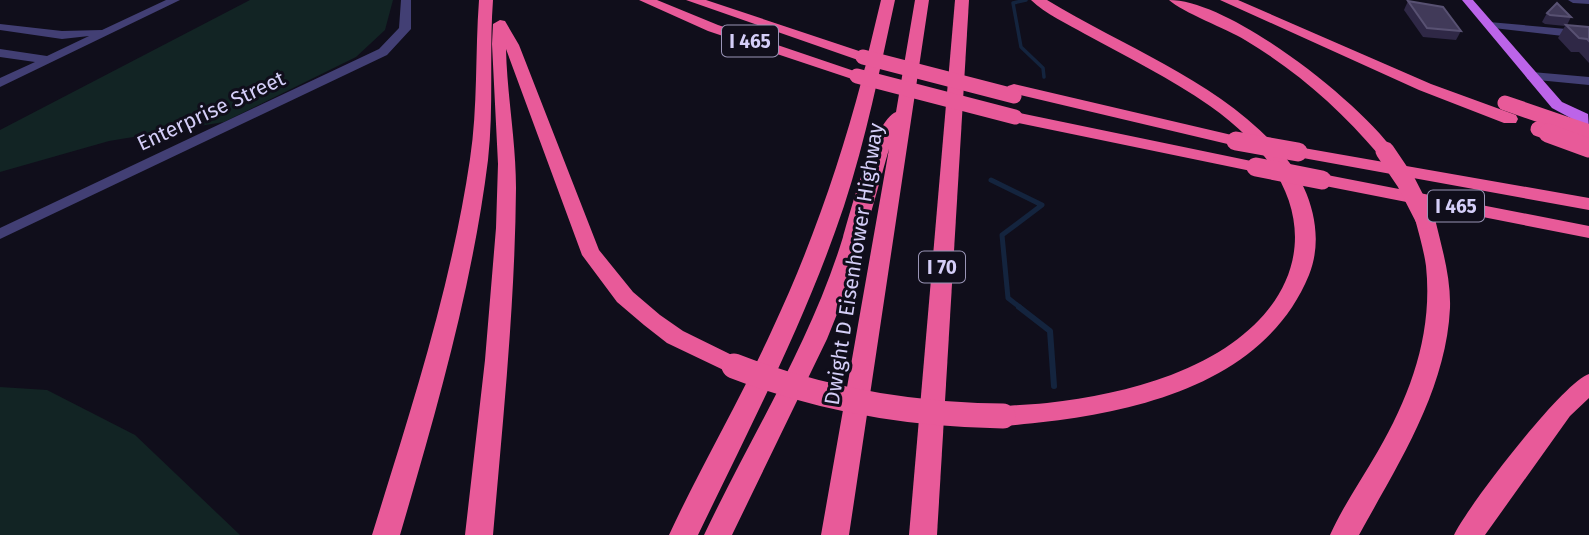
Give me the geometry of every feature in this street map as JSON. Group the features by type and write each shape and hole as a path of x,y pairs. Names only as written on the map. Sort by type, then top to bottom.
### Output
{"highway":[{"path":"487,0 512,45 589,251 625,297 675,337 734,366 788,387 866,407 946,416 1003,416 1075,411 1148,392 1217,363 1255,338 1283,307 1300,276 1307,244 1307,228 1292,183 1271,151 1244,123 1207,95 1038,0"},
{"path":"386,535 448,321 471,213 483,124 483,30 487,0"},
{"name":"I 465","path":"646,0 722,31 858,76 1015,117 1589,232"},
{"name":"I 465","path":"693,0 864,54 1014,93 1236,141 1585,204"},
{"path":"727,0 864,54"},
{"path":"683,535 768,360 821,240 850,157 888,0"},
{"name":"Dwight D Eisenhower Highway","path":"835,535 922,0"},
{"name":"I 70","path":"923,535 962,0"},
{"path":"1176,0 1238,30 1301,70 1343,105 1385,150 1406,182 1425,219 1436,261 1439,293 1438,324 1430,368 1412,412 1345,535"},
{"path":"1227,0 1431,90 1589,132"},
{"path":"1261,0 1589,148"},
{"path":"479,535 505,242 507,138 498,47 500,24"},
{"path":"718,535 816,340 844,269 876,157 906,99"},
{"path":"1468,535 1561,409 1589,383"},
{"path":"929,462 933,535"}],"main road":[{"path":"1467,0 1557,105 1583,117 1589,124"},
{"path":"1557,105 1551,113 1589,156"}],"street":[{"path":"0,83 174,0"},
{"name":"Enterprise Street","path":"0,234 383,52 405,29 406,0"},
{"path":"1573,0 1589,1"},
{"path":"1489,25 1589,34"},
{"path":"0,27 62,35 109,31"},
{"path":"0,53 48,60"},
{"path":"1532,75 1589,82"}],"shaded area":[{"path":"250,0 393,0 385,30 356,57 224,122 109,141 0,172 0,130"},
{"path":"0,387 47,390 135,435 240,535 0,535"}],"building":[{"path":"1408,1 1443,7 1461,31 1427,28"},
{"path":"1557,3 1571,17 1547,13"},
{"path":"1566,25 1589,27 1589,41 1579,38"}],"waterway":[{"path":"1026,0 1013,3 1021,47 1043,68 1044,77"},
{"path":"991,180 1042,205 1002,235 1008,298 1022,309"},
{"path":"1019,307 1050,331 1054,386"}]}
